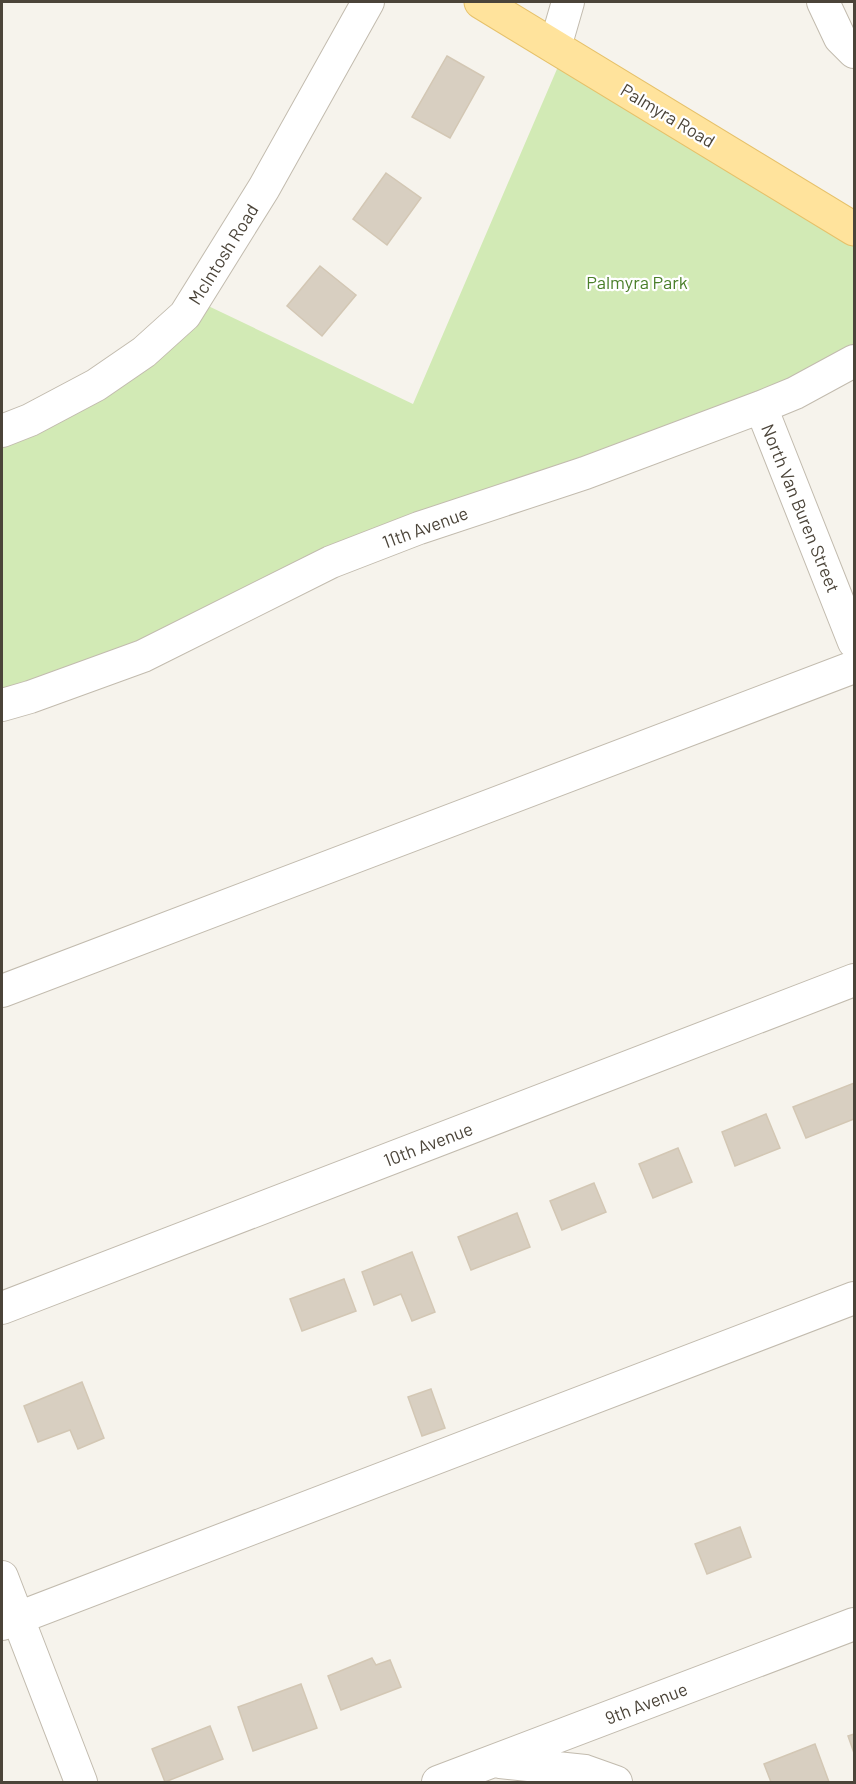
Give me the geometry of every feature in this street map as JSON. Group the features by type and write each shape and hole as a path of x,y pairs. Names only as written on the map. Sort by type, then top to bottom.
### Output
{"main road":[{"name":"Palmyra Road","path":"481,2 855,229"}],"street":[{"name":"McIntosh Road","path":"2,431 30,420 96,385 144,352 185,315 264,188 368,2"},
{"path":"555,47 568,2"},
{"path":"822,2 840,38 855,52"},
{"name":"11th Avenue","path":"2,705 143,656 331,562 419,528 585,473 761,407 795,393 855,361"},
{"name":"North Van Buren Street","path":"761,407 855,642"},
{"path":"2,990 855,667"},
{"name":"10th Avenue","path":"2,1308 855,980"},
{"path":"9,1621 855,1298"},
{"path":"2,1577 9,1621 81,1782"},
{"name":"9th Avenue","path":"438,1782 855,1624"},
{"path":"493,1761 585,1770 615,1782"}],"green space":[{"name":"Palmyra Park","path":"563,55 854,230 854,356 2,701 2,437 202,303 413,404"}],"building":[{"path":"447,56 484,77 450,138 412,117"},
{"path":"386,173 421,198 387,245 353,219"},
{"path":"320,266 356,295 322,336 287,306"},
{"path":"854,1083 854,1119 806,1138 793,1107"},
{"path":"766,1114 780,1148 735,1166 722,1132"},
{"path":"678,1148 692,1182 653,1198 639,1164"},
{"path":"594,1183 606,1212 562,1230 550,1201"},
{"path":"517,1213 530,1247 471,1270 458,1237"},
{"path":"412,1252 435,1312 412,1321 401,1294 374,1305 362,1272"},
{"path":"344,1279 356,1311 302,1331 290,1299"},
{"path":"82,1382 104,1438 78,1449 70,1430 38,1442 24,1406"},
{"path":"431,1389 445,1428 422,1436 408,1397"},
{"path":"740,1527 751,1557 707,1574 695,1544"},
{"path":"372,1658 376,1665 390,1660 401,1687 341,1710 328,1676"},
{"path":"301,1684 317,1728 253,1751 238,1707"},
{"path":"210,1726 223,1759 165,1782 152,1749"},
{"path":"854,1734 854,1753 848,1736"},
{"path":"815,1744 829,1782 771,1782 764,1764"}]}
